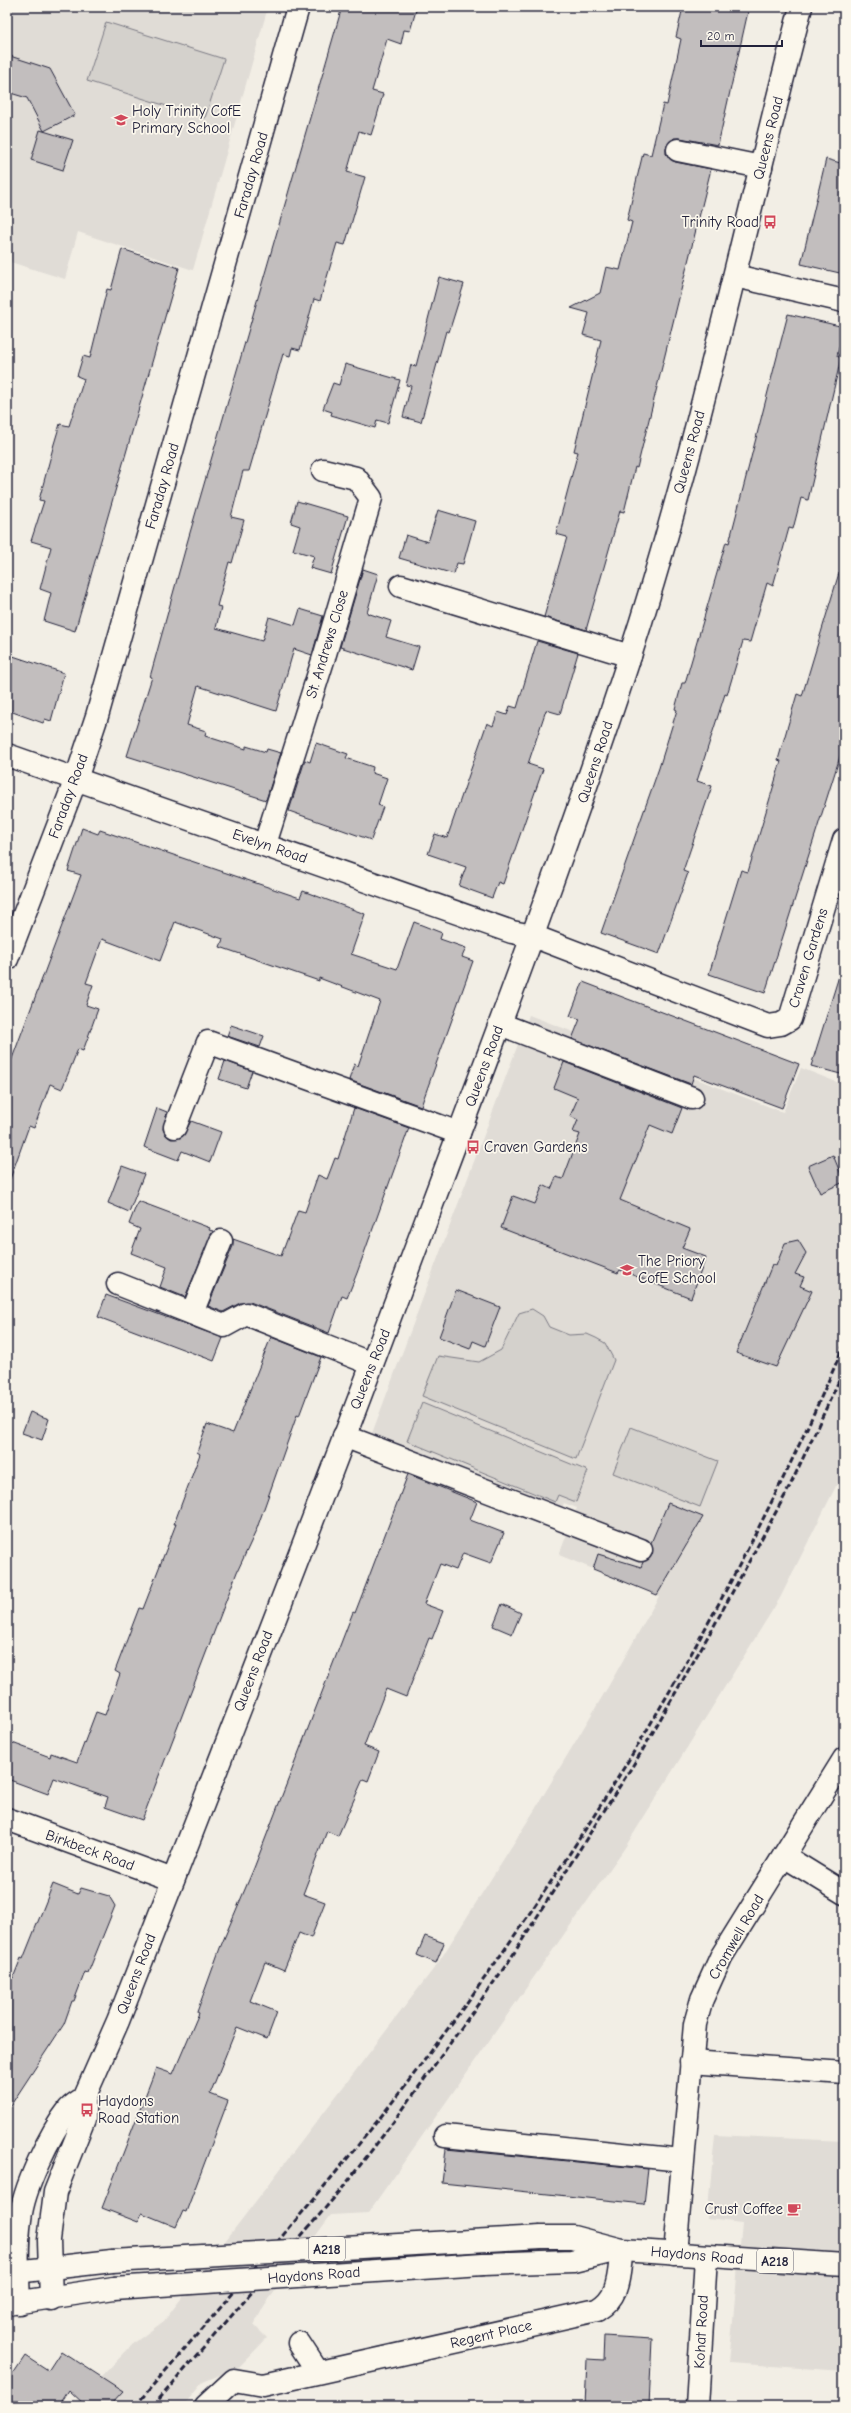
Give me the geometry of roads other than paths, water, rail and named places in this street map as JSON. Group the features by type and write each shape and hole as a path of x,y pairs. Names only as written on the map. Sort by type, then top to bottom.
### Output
{"street":[{"name":"Faraday Road","path":"7,959 76,779 97,716 298,7"},
{"name":"Queens Road","path":"51,2299 49,2233 55,2192 84,2119 84,2098 118,2021 372,1364 533,936 593,770 630,656 687,460 735,276 801,7"},
{"path":"678,150 761,167"},
{"path":"735,276 844,301"},
{"name":"St. Andrews Close","path":"265,844 325,654 371,498 356,478 323,470"},
{"path":"401,586 630,656"},
{"name":"Evelyn Road","path":"7,755 265,844 512,932 533,936"},
{"name":"Craven Gardens","path":"533,936 768,1026 781,1024 790,1019 844,840"},
{"path":"500,1024 692,1098"},
{"path":"175,1127 208,1042 459,1133"},
{"path":"192,1313 221,1240"},
{"path":"118,1284 224,1326 246,1314 372,1364"},
{"path":"344,1436 641,1550"},
{"name":"Cromwell Road","path":"675,2254 695,2024 705,1992 721,1957 844,1758"},
{"name":"Birkbeck Road","path":"7,1819 173,1880"},
{"path":"784,1856 844,1893"},
{"path":"691,2062 844,2073"},
{"name":"Queens Road","path":"13,2303 12,2272 20,2220 29,2188 39,2162 65,2116 70,2108 84,2098"},
{"path":"444,2136 682,2160"},
{"name":"Haydons Road","path":"12,2272 112,2261 542,2237 573,2237 622,2250 706,2257 844,2265"},
{"name":"Haydons Road","path":"13,2303 51,2299 114,2288 484,2264 541,2264 573,2261 622,2250"},
{"name":"Regent Place","path":"206,2406 234,2380 263,2385 597,2310 608,2304 614,2296 622,2250"},
{"name":"Kohat Road","path":"697,2406 706,2257"},
{"path":"300,2343 318,2372"}],"railway":[{"path":"135,2406 287,2231 397,2096 492,1967 550,1883 606,1797 659,1710 710,1620 757,1530 802,1438 844,1345"},
{"path":"153,2406 341,2190 398,2116 509,1961 642,1751 715,1624 789,1488 844,1370"}],"place":[{"name":"Holy Trinity CofE Primary School","path":"121,120"},
{"name":"Trinity Road","path":"770,222"},
{"name":"Craven Gardens","path":"473,1147"},
{"name":"The Priory CofE School","path":"627,1270"},
{"name":"Haydons Road Station","path":"87,2110"},
{"name":"Crust Coffee","path":"794,2209"}]}
